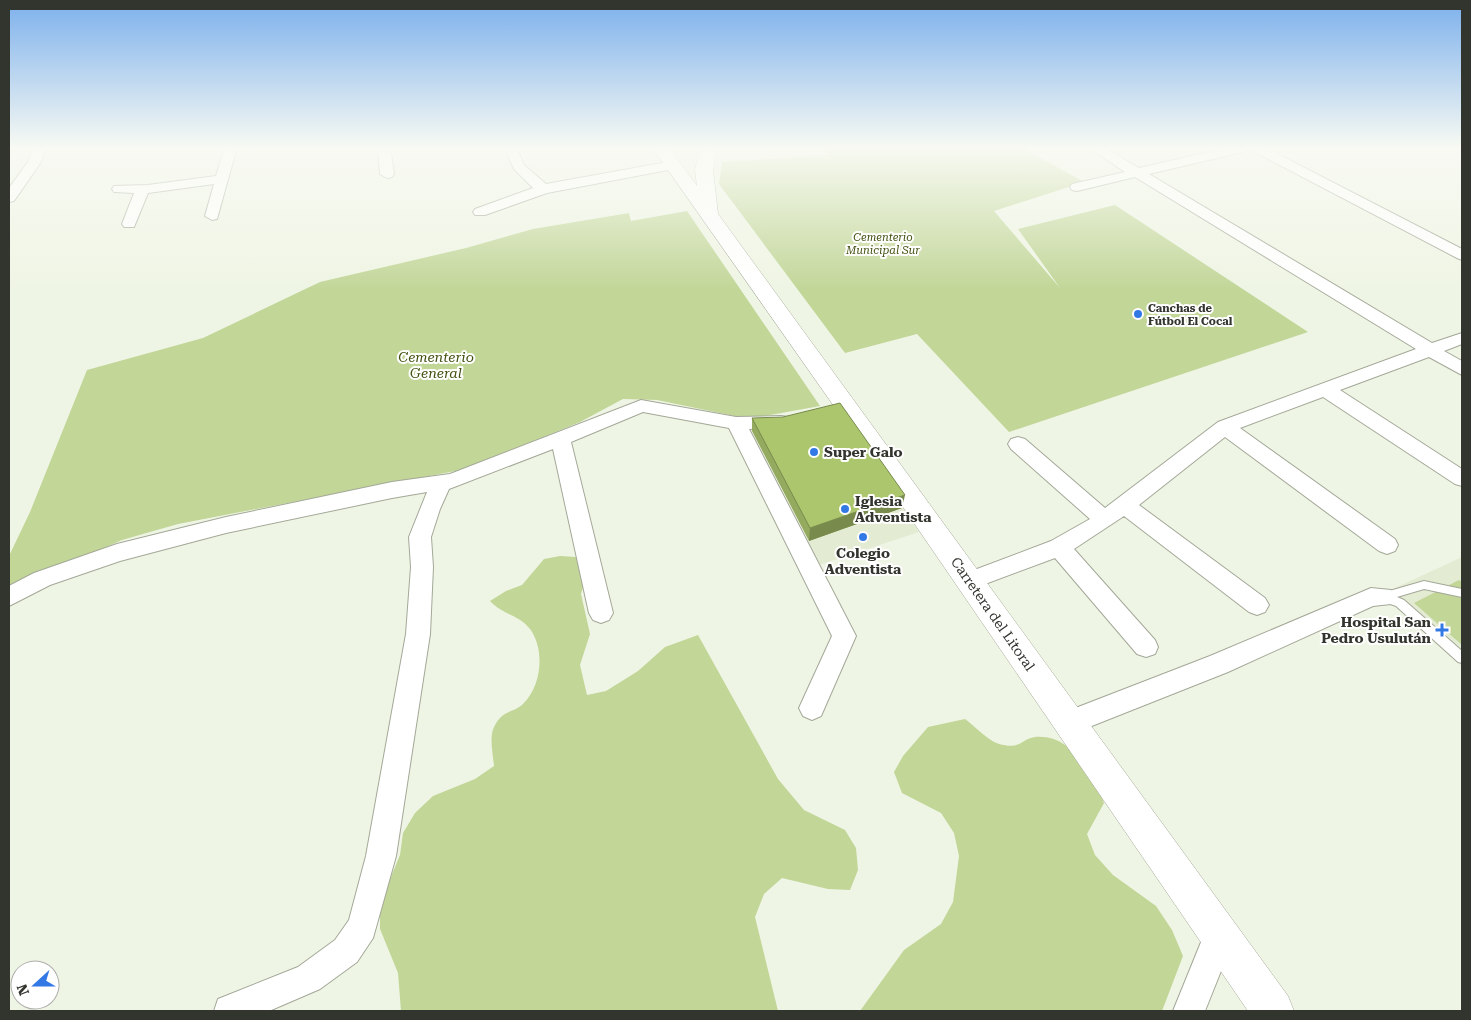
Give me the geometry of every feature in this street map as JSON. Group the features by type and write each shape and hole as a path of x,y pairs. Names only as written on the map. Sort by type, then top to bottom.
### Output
{"main road":[{"name":"Carretera del Litoral","path":"694,195 838,408 969,581 1273,1011"},
{"path":"708,195 711,217"}],"street":[{"path":"129,224 141,195"},
{"path":"212,216 218,195"},
{"path":"480,212 528,195"},
{"path":"1172,195 1462,369"},
{"path":"1346,195 1462,255"},
{"path":"969,581 1059,547 1105,520 1225,427 1432,351 1462,338"},
{"path":"1326,390 1462,479"},
{"path":"9,597 42,580 117,553 226,525 392,490 453,481 641,406 736,423 782,422 800,417"},
{"path":"736,423 844,636 812,708"},
{"path":"1225,427 1387,545"},
{"path":"560,438 601,613"},
{"path":"1018,444 1105,520"},
{"path":"230,1011 308,978 346,951 362,927 381,856 416,643 422,567 420,537 429,509 442,483"},
{"path":"1124,505 1257,605"},
{"path":"1059,547 1146,647"},
{"path":"1070,723 1218,664 1371,597 1383,597"},
{"path":"1189,1011 1220,936"}],"lane":[{"path":"1383,597 1424,585 1462,593"},
{"path":"1383,597 1400,603 1462,658"}],"shaded area":[{"name":"Colegio Adventista","path":"903,508 919,532 816,566 807,542"},
{"name":"Hospital San Pedro Usulután","path":"1462,557 1462,666 1382,594"}],"green space":[{"name":"Cementerio Municipal Sur","path":"727,195 1045,195 994,211 1060,288 1018,229 1115,205 1308,332 1009,432 917,334 845,353"},
{"name":"Cementerio General","path":"687,211 820,406 749,419 657,400 623,399 580,422 466,469 178,524 122,540 9,590 9,556 30,512 87,370 203,338 320,282 466,248 533,229 629,213 631,221"},
{"path":"560,556 576,557 583,568 585,580 581,594 590,634 580,665 587,695 606,691 638,671 665,647 698,635 778,779 804,810 845,830 856,848 858,870 850,890 828,889 782,878 764,894 755,917 778,1011 401,1011 398,973 380,929 380,903 400,855 403,833 415,813 433,796 475,779 494,766 492,741 494,727 504,714 519,707 529,696 538,678 539,657 535,637 530,629 521,620 495,606 490,601 506,591 522,585 544,559"},
{"path":"1459,580 1462,582 1462,645 1414,603"},
{"path":"965,719 986,737 1006,746 1016,745 1035,737 1048,738 1060,742 1080,758 1088,769 1104,803 1087,834 1095,855 1113,875 1156,906 1172,930 1183,956 1162,1011 860,1011 904,950 941,924 953,902 959,856 954,833 941,813 902,793 894,772 903,756 928,727"}],"building":[{"name":"Super Galo","path":"840,403 905,495 810,528 752,418 783,417"}],"place":[{"name":"Canchas de Fútbol El Cocal","path":"1138,314"},
{"name":"Super Galo","path":"814,452"},
{"name":"Iglesia Adventista","path":"845,509"},
{"name":"Colegio Adventista","path":"863,537"},
{"name":"Hospital San Pedro Usulután","path":"1442,630"}]}
